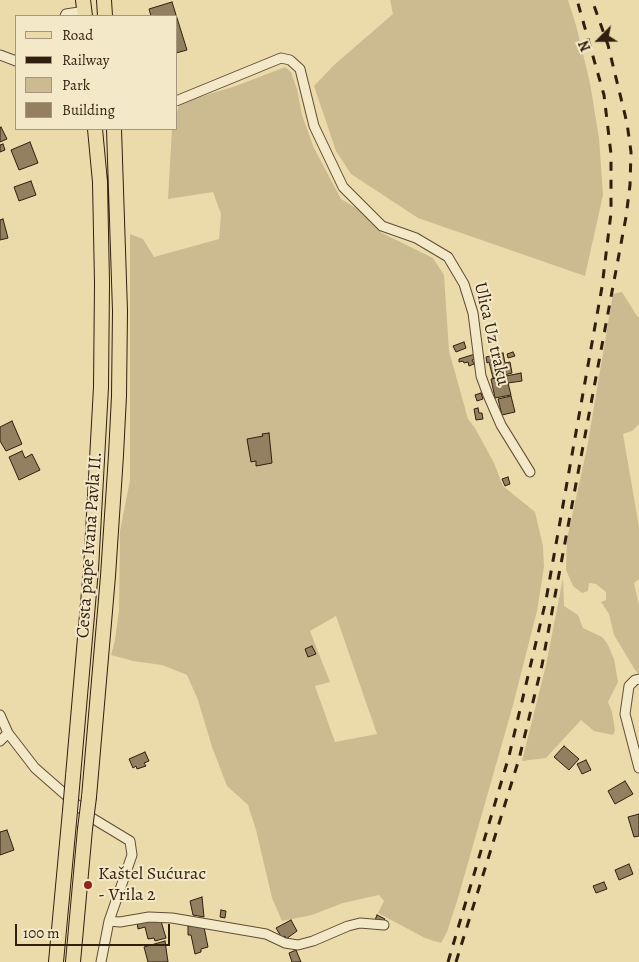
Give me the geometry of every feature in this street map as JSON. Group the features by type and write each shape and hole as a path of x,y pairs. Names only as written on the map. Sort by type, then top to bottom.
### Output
{"main road":[{"path":"104,0 105,15"},
{"name":"Cesta pape Ivana Pavla II.","path":"56,962 91,569 101,387 102,265 100,182 95,130"},
{"name":"Cesta pape Ivana Pavla II.","path":"73,962 108,576 119,396 120,311 114,130"}],"street":[{"path":"66,15 85,9"},
{"path":"0,55 15,61"},
{"name":"Ulica Uz traku","path":"178,100 280,58 290,60 300,69 314,126 343,187 382,226 416,238 448,257 464,284 473,313 481,376 501,426 530,472"},
{"path":"639,679 629,686 624,714 639,768"},
{"path":"0,715 8,733 35,768 92,818 130,842 132,855 109,921 100,962"},
{"path":"0,741 8,733"},
{"path":"109,921 120,922 149,917 172,918 266,934 285,944 298,945 360,923 384,925"}],"green space":[{"path":"390,0 568,0 590,83 599,138 603,195 585,276 418,218 351,174 336,151 314,86 334,65 393,14"},
{"path":"285,67 291,72 297,89 302,115 314,148 341,199 356,208 382,233 433,258 444,275 449,351 468,419 494,463 503,486 535,512 543,546 544,567 537,611 513,705 458,898 447,932 441,943 425,938 378,913 384,901 379,895 343,903 312,915 282,921 272,898 248,805 227,786 212,747 198,700 187,675 162,665 133,661 111,655 119,610 120,531 130,480 130,234 143,239 154,257 219,239 221,214 213,192 168,199 172,130 178,130 178,109 180,103 236,86","holes":["336,616 377,734 335,742 315,686 330,682 310,631"]},
{"path":"622,292 639,317 639,424 632,431 623,434 639,527 639,579 634,583 639,605 639,674 614,635 609,614 601,602 606,600 606,592 596,584 589,583 588,591 582,593 573,586 566,570 567,539 587,448 613,294"},
{"path":"563,578 564,606 578,615 583,628 602,637 607,643 614,659 618,682 608,702 615,730 613,735 594,731 581,720 546,758 522,761 546,665"}],"building":[{"path":"172,2 176,15 151,15 149,9"},
{"path":"178,21 187,50 178,52"},
{"path":"0,128 7,139 0,142"},
{"path":"30,142 38,163 19,170 11,150"},
{"path":"3,144 5,150 0,152 0,145"},
{"path":"31,181 36,195 19,201 14,187"},
{"path":"3,219 8,238 0,240 0,220"},
{"path":"464,342 466,348 456,352 453,346"},
{"path":"513,352 515,356 508,358 507,354"},
{"path":"503,353 505,363 510,362 512,373 493,378 486,357"},
{"path":"475,354 476,358 472,360 474,364 469,366 468,362 459,362 459,359"},
{"path":"521,373 522,381 508,383 511,395 495,398 491,379"},
{"path":"481,393 483,399 477,401 475,395"},
{"path":"511,396 515,412 502,415 498,399"},
{"path":"478,408 479,413 482,413 483,419 476,420 474,409"},
{"path":"12,421 22,444 6,451 0,441 0,427"},
{"path":"269,433 272,463 256,466 256,461 251,462 247,439"},
{"path":"22,451 25,458 32,454 40,470 19,480 9,457"},
{"path":"508,477 510,484 505,486 502,479"},
{"path":"312,646 316,654 308,657 305,649"},
{"path":"564,746 579,759 569,770 554,757"},
{"path":"145,752 149,761 144,763 146,766 137,769 136,766 133,768 129,759"},
{"path":"586,760 591,770 582,774 577,764"},
{"path":"625,781 633,794 615,804 608,791"},
{"path":"639,814 639,836 634,837 628,817"},
{"path":"7,830 14,850 0,855 0,832"},
{"path":"629,864 633,874 619,880 615,870"},
{"path":"604,882 607,889 596,893 593,886"},
{"path":"202,897 204,917 193,915 190,901"},
{"path":"221,910 226,911 225,918 220,917"},
{"path":"377,915 385,919 381,923 375,920"},
{"path":"144,920 161,921 166,938 155,941 154,938 148,939 145,927 138,929 137,922"},
{"path":"291,920 297,931 286,939 285,936 282,938 276,928"},
{"path":"188,926 204,927 208,947 201,949 201,952 195,954 191,935 188,935"},
{"path":"165,941 168,962 148,962 144,947"},
{"path":"296,950 301,962 292,962 289,953"}],"railway":[{"path":"448,962 509,756 546,600 602,287 611,213 611,154 604,95 577,0"},
{"path":"456,962 519,759 542,665 626,217 630,185 631,152 627,123 608,45 592,0"}],"place":[{"name":"Kaštel Sućurac - Vrila 2","path":"88,885"}]}
